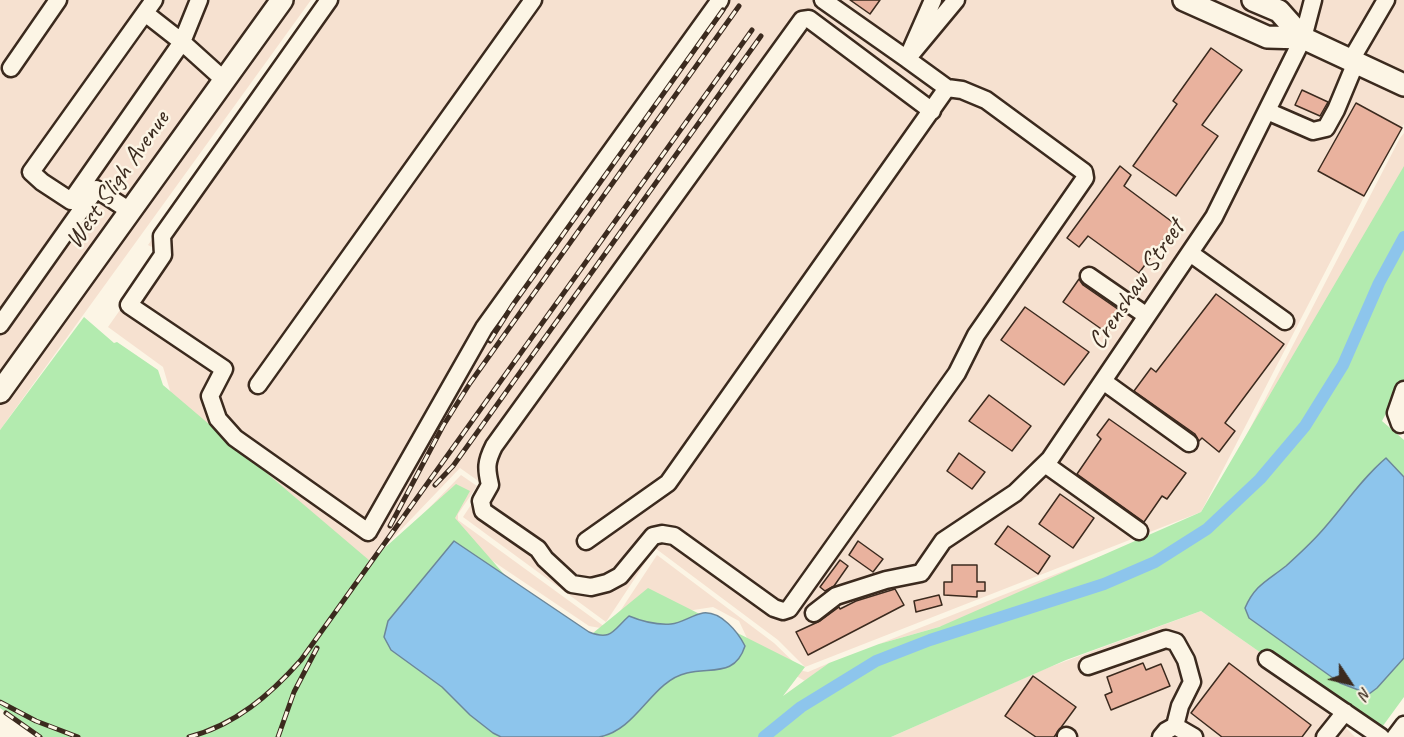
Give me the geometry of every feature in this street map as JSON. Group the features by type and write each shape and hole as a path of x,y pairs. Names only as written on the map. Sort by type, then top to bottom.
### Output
{"main road":[{"name":"West Sligh Avenue","path":"0,392 282,0"},
{"path":"1184,0 1267,37 1303,38 1404,85"},
{"path":"1253,0 1279,11 1303,38"}],"street":[{"path":"10,68 58,0"},
{"path":"0,324 182,42 199,0"},
{"path":"329,0 162,236 163,255 129,305 224,369 210,396 218,419 236,438 368,531 484,328 720,0"},
{"path":"258,385 533,0"},
{"path":"824,0 947,88 962,90 986,100 1084,172 1085,178 1082,184 976,335 957,373 789,609 783,611 774,608 674,536 662,534 653,536 620,576 607,584 591,587 572,584 544,559 538,549 483,511 481,501 490,485 486,471 487,460 494,446 802,20 809,19 932,111"},
{"path":"907,60 933,0"},
{"path":"907,60 956,0"},
{"name":"Crenshaw Street","path":"814,613 836,596 886,580 921,573 943,541 1015,493 1045,464 1214,217 1303,38 1313,0"},
{"path":"1268,111 1313,131 1326,128 1336,110 1353,61 1386,0"},
{"path":"90,185 71,201 42,182 32,172 150,7 182,42 223,80"},
{"path":"586,541 668,483 947,88"},
{"path":"90,185 130,211"},
{"path":"1190,253 1285,321"},
{"path":"1089,276 1147,316"},
{"path":"1103,381 1189,443"},
{"path":"1400,424 1396,413 1404,390"},
{"path":"1045,464 1139,531"},
{"path":"1088,666 1166,639 1176,642 1186,660 1192,682 1180,706 1175,726 1161,737"},
{"path":"1267,659 1345,712 1396,734"},
{"path":"1325,737 1345,712"},
{"path":"1175,726 1194,737"}],"shaded area":[{"path":"0,0 311,0 0,430"},
{"path":"317,0 1404,0 1404,124 1396,135 1201,512 805,667 778,640 655,548 606,622 463,517 484,485 460,468 370,562 182,431 163,367 108,327 153,263 154,248 148,245"},
{"path":"1404,133 1404,205 1216,494 1400,138"},
{"path":"461,475 477,486 458,514 458,520 605,627 611,625 657,555 774,643 803,671 808,672 829,663 805,681 753,651 739,621 713,607 674,613 606,629 589,626 457,537 403,592 374,565"},
{"path":"1170,529 988,613 879,644"},
{"path":"1201,611 1297,678 1355,737 891,737 1047,668"}],"green space":[{"path":"1404,166 1404,380 1382,421 1404,440 1404,697 1377,734 1201,611 1066,660 891,737 40,737 0,708 0,430 84,317 114,343 117,342 158,370 163,385 370,561 456,484 470,491 455,518 571,651 648,588 805,667 783,696 829,663 879,644 939,627 1201,512"}],"water":[{"path":"1386,458 1404,477 1404,658 1369,694 1340,683 1249,618 1245,608 1257,589 1311,542"},
{"path":"454,541 589,632 608,635 629,616 649,622 671,624 699,614 710,613 728,624 745,646 741,656 729,667 696,671 674,678 613,733 599,737 501,737 470,715 442,687 391,650 384,637 388,621"}],"building":[{"path":"850,0 880,0 870,14"},
{"path":"1211,48 1242,70 1202,125 1218,136 1176,196 1133,166 1177,104 1173,101"},
{"path":"1302,90 1328,102 1320,116 1295,105"},
{"path":"1356,103 1402,128 1364,196 1318,171"},
{"path":"1120,166 1131,175 1124,186 1175,224 1139,273 1088,236 1079,247 1067,238"},
{"path":"1079,279 1083,285 1122,312 1107,333 1063,302"},
{"path":"1216,294 1284,344 1225,423 1235,431 1219,452 1202,438 1199,441 1195,434 1134,391 1151,368 1156,372"},
{"path":"1025,307 1089,352 1064,385 1001,340"},
{"path":"989,395 1031,426 1012,451 969,421"},
{"path":"1109,419 1186,473 1167,499 1162,496 1144,522 1077,474 1101,439 1097,435"},
{"path":"959,453 985,472 972,489 947,471"},
{"path":"1060,494 1094,518 1073,548 1039,524"},
{"path":"1008,526 1050,556 1038,574 995,544"},
{"path":"858,541 883,559 873,572 849,555"},
{"path":"840,560 848,566 834,586 825,591 820,587"},
{"path":"952,565 977,565 977,582 985,582 985,591 977,591 977,597 944,595 944,582 952,582"},
{"path":"895,589 904,605 808,655 796,632 820,621 839,607 840,609 856,601"},
{"path":"939,595 942,605 916,612 914,601"},
{"path":"1143,663 1146,670 1161,664 1170,686 1111,710 1105,695 1112,692 1107,677"},
{"path":"1229,663 1311,725 1302,737 1222,737 1191,713"},
{"path":"1033,676 1076,707 1054,737 1036,737 1005,716"}],"waterway":[{"path":"764,737 801,707 876,661 930,640 1104,584 1155,562 1207,529 1260,479 1305,426 1343,365 1379,283 1404,237"}],"railway":[{"path":"390,526 443,426 470,383 739,6"},
{"path":"490,341 512,306 723,10"},
{"path":"189,737 222,725 251,707 301,660 752,30"},
{"path":"435,485 453,466 761,36"},
{"path":"278,737 294,692 317,648"},
{"path":"0,702 36,721 78,737"},
{"path":"6,713 40,737"}]}
